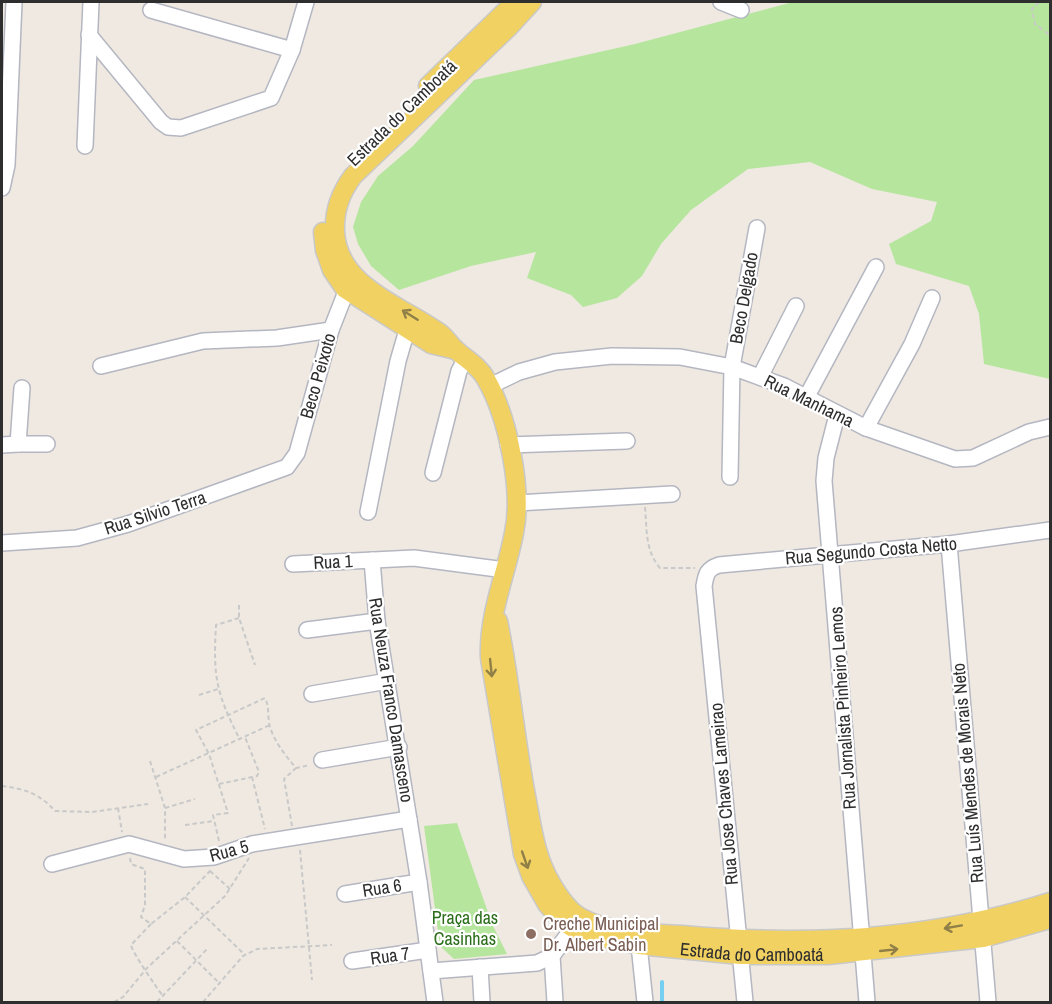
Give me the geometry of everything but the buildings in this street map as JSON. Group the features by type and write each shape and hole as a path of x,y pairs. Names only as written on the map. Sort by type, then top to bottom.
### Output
{"main road":[{"name":"Estrada do Camboatá","path":"461,354 431,344 346,288 342,258 335,236 336,216 344,192 353,176 515,2"},
{"name":"Estrada do Camboatá","path":"439,84 509,27 532,2"},
{"name":"Estrada do Camboatá","path":"346,288 442,335 478,368 490,386 508,445 517,502 515,531 495,610 519,800 523,854 531,876 547,904 572,929 592,937 639,945 739,948 828,941 861,945 1050,919"},
{"name":"Estrada do Camboatá","path":"519,800 544,870 563,901 576,914 590,921 626,931 739,948"},
{"name":"Estrada do Camboatá","path":"982,930 1050,902"}],"street":[{"path":"86,146 91,2"},
{"path":"89,36 161,122 168,127 181,128 271,98 292,50 306,2"},
{"path":"721,2 741,10"},
{"path":"2,187 7,165 9,7"},
{"path":"151,10 292,50"},
{"name":"Beco Delgado","path":"730,477 732,367 756,228"},
{"path":"806,398 876,267"},
{"name":"Beco Peixoto","path":"297,453 331,330 346,288"},
{"path":"866,428 912,344 932,298"},
{"path":"760,377 796,306"},
{"path":"101,366 203,341 278,338 331,330"},
{"path":"368,512 398,362 407,330"},
{"path":"433,473 459,371 461,354"},
{"name":"Rua Manhama","path":"490,386 545,364 612,356 680,357 732,367 760,377 866,428 939,454 966,459 1029,432 1050,427"},
{"path":"18,444 22,388"},
{"name":"Rua Jornalista Pinheiro Lemos","path":"837,415 826,458 824,481 832,554 867,1002"},
{"path":"508,445 627,441"},
{"path":"2,446 47,444"},
{"name":"Rua Silvio Terra","path":"2,543 77,538 128,524 276,473 293,462 297,453"},
{"path":"517,502 672,494"},
{"name":"Rua Segundo Costa Netto","path":"711,568 949,544 1050,530"},
{"name":"Rua Luís Mendes de Morais Neto","path":"949,544 988,1002"},
{"path":"372,560 427,559 505,570"},
{"name":"Rua 1","path":"293,564 372,560"},
{"name":"Rua Neuza Franco Damasceno","path":"372,560 377,621 399,747 435,1002"},
{"name":"Rua Jose Chaves Lameirao","path":"711,568 706,574 704,586 745,1002"},
{"path":"307,630 377,621"},
{"path":"312,694 388,681"},
{"path":"322,760 399,747"},
{"name":"Rua 5","path":"52,864 126,844 184,859 222,855 263,842 409,819"},
{"name":"Rua 6","path":"345,894 419,882"},
{"path":"431,971 537,963 552,956 572,929"},
{"path":"639,945 645,1002"},
{"name":"Rua 7","path":"352,961 428,950"},
{"path":"552,956 555,1002"},
{"path":"480,967 482,1002"}],"path":[{"path":"1039,2 1032,9 1035,24 1050,35"},
{"path":"644,495 648,547 653,560 660,568 711,568"},
{"path":"238,605 239,618 255,665"},
{"path":"239,618 216,625 214,669 227,715 240,740"},
{"path":"199,695 218,689"},
{"path":"163,996 147,968 132,951 131,945 151,924 185,897 222,855 213,815 228,813 209,754 196,730 265,698 270,708 270,725 279,747 296,768"},
{"path":"156,777 270,725"},
{"path":"219,784 252,777 259,772 245,737"},
{"path":"312,980 296,836 285,778 296,768 317,765 322,760"},
{"path":"150,761 165,808 164,852"},
{"path":"114,1002 123,997 147,968 206,916 230,890 263,842 252,777"},
{"path":"2,786 34,792 44,798 56,811 92,812 148,804"},
{"path":"165,808 195,799"},
{"path":"118,808 131,864 145,869 145,905 141,917 151,924"},
{"path":"185,825 214,820"},
{"path":"210,871 230,890"},
{"path":"185,897 245,955"},
{"path":"177,941 220,984"},
{"path":"203,1002 245,955 257,949 332,945"},
{"path":"157,1002 207,949"}],"green space":[{"path":"793,2 1050,2 1050,379 984,364 979,314 969,286 896,264 889,244 931,221 937,202 872,189 810,162 748,169 691,210 661,244 642,276 617,298 583,307 571,295 527,278 536,252 471,266 399,290 371,266 358,244 353,227 361,202 378,176 413,146 474,80 635,44"},
{"name":"Praça das Casinhas","path":"457,823 492,924 507,954 454,959 440,946 424,826"}],"waterway":[{"path":"662,982 662,1002"}],"place":[{"name":"Creche Municipal Dr. Albert Sabin","path":"531,934"}]}
